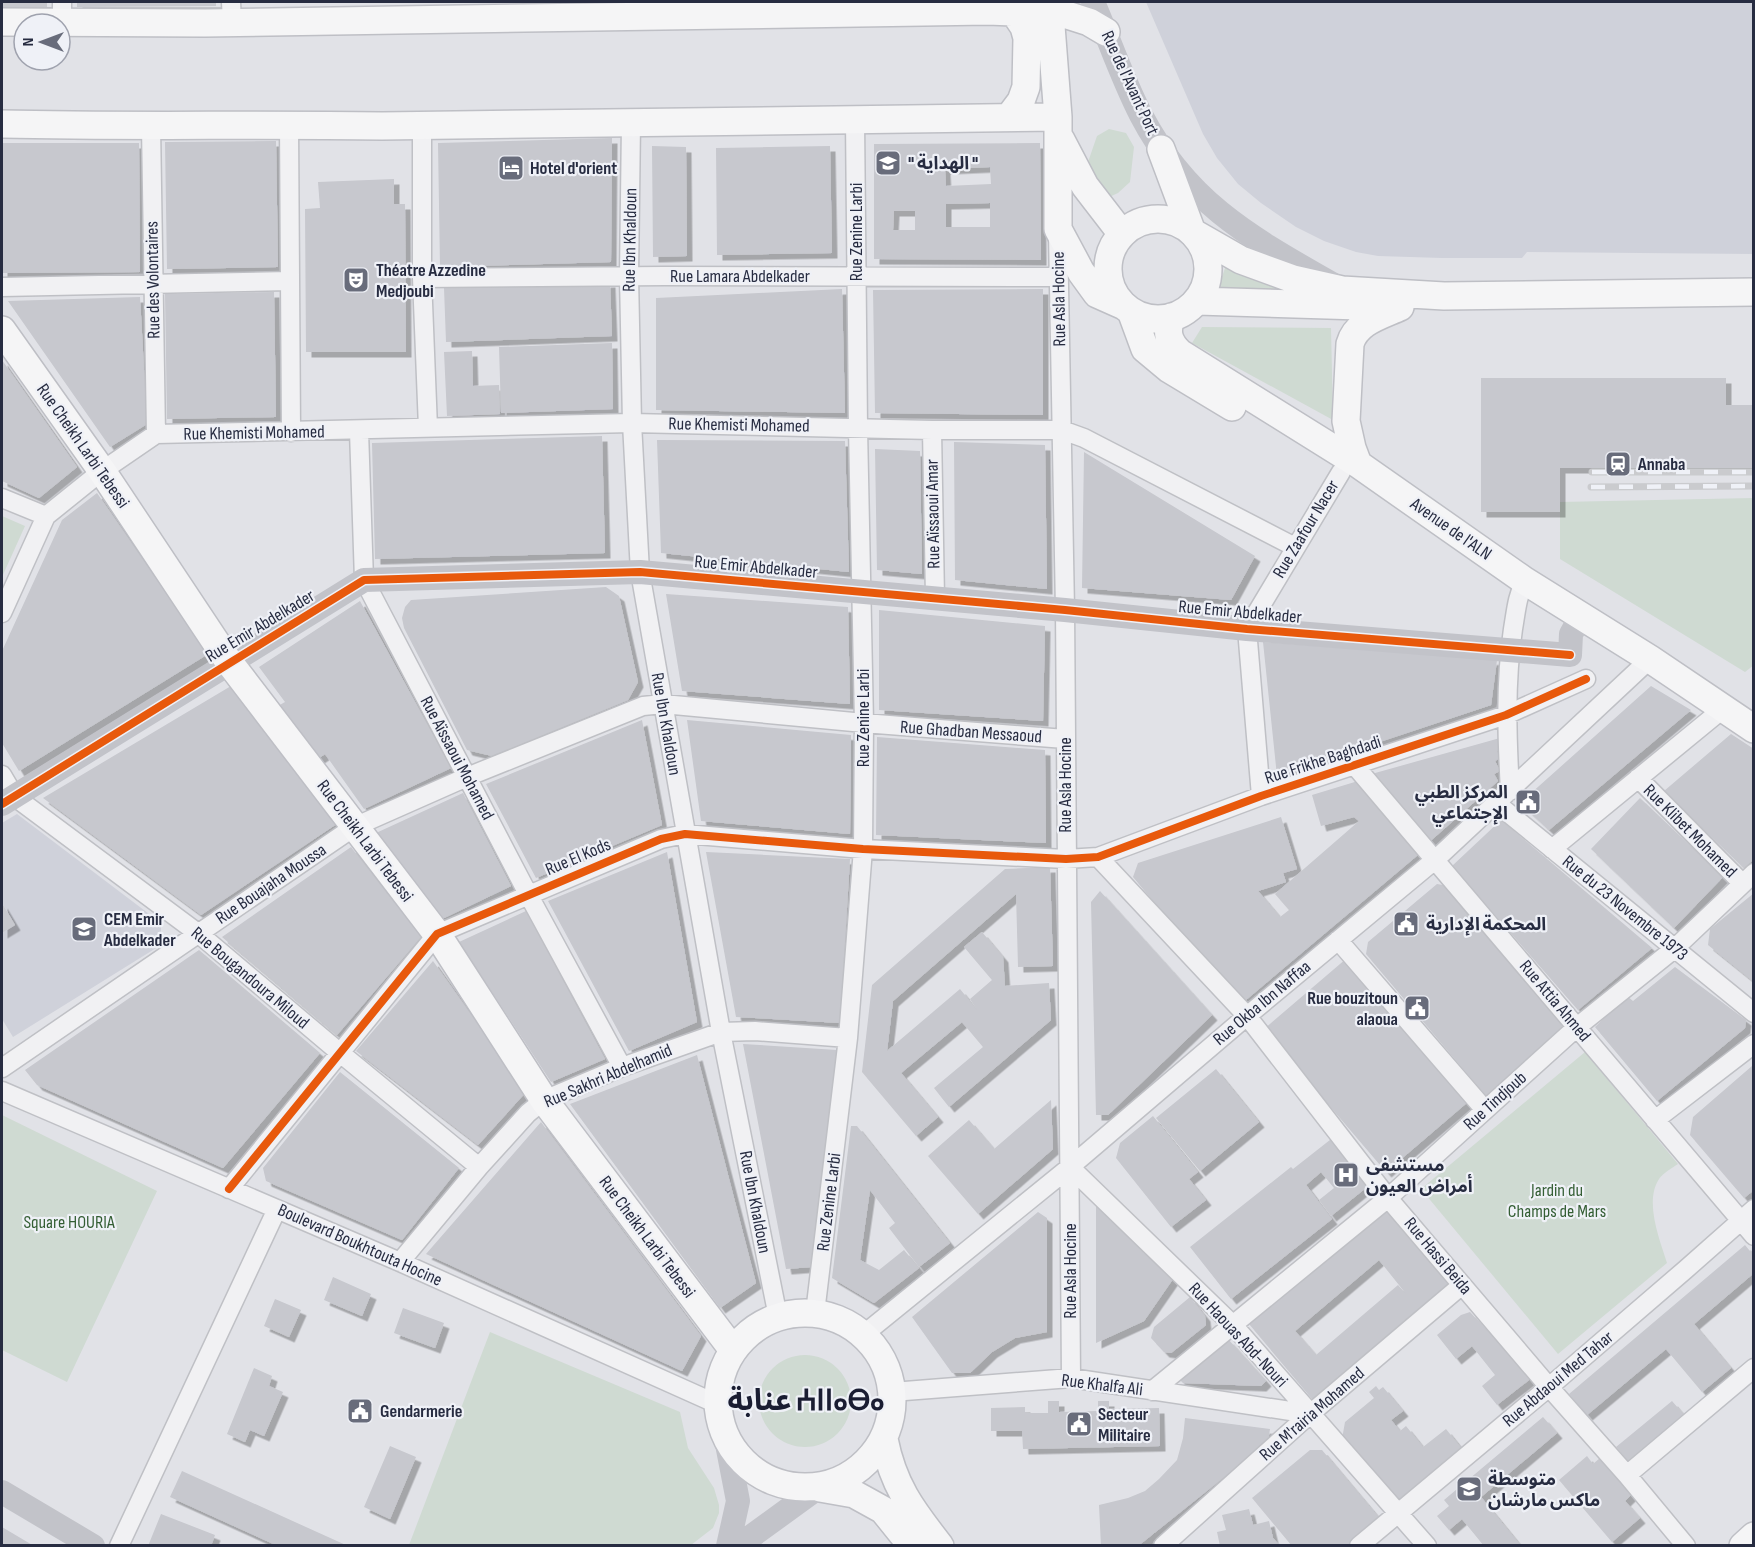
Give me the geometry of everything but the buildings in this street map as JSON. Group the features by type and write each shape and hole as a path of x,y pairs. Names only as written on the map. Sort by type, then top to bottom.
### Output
{"main road":[{"path":"72,12 364,12 854,7 1014,12 1050,7 1106,32"},
{"name":"Rue Asla Hocine","path":"1050,7 1059,127 1058,229 1081,272 1097,294 1128,308"},
{"path":"1009,117 1021,101 1026,87 1027,38 1024,27 1014,12"},
{"path":"2,124 422,125 1009,117 1059,127 1085,186 1122,234"},
{"path":"1161,149 1192,231 1202,243 1207,258 1208,273 1205,288 1197,301 1189,308 1171,317 1157,319 1143,316 1128,308 1115,293 1109,278 1108,262 1113,247 1122,234 1134,225 1149,219 1164,219 1179,223 1192,231 1240,260 1293,279 1342,290 1444,296 1754,292"},
{"path":"1097,294 1145,348"},
{"path":"1197,301 1400,307 1754,309"},
{"path":"1349,468 1352,448 1346,421 1350,344 1360,326 1400,307"},
{"name":"Avenue de l'ALN","path":"1128,308 1145,348 1169,369 1349,468"},
{"name":"Avenue de l'ALN","path":"1171,317 1167,327 1168,335 1174,348 1180,353 1522,588 1581,616 1754,729"},
{"name":"Rue Cheikh Larbi Tebessi","path":"2,330 102,471 229,662 437,934 544,1100 733,1350"},
{"path":"819,1488 845,1479 868,1462 884,1439 891,1416 892,1392 887,1371 877,1351 863,1335 841,1320 815,1313 796,1313 778,1317 760,1325 745,1336 733,1350 724,1367 717,1404 726,1439 742,1462 764,1479 791,1488 819,1488 854,1494 883,1510 912,1545"},
{"path":"884,1439 895,1480 940,1545"},
{"path":"1743,1545 1754,1536"}],"street":[{"name":"Rue de l'Avant Port","path":"1093,2 1141,116 1161,149 1197,193 1254,239 1342,290"},
{"name":"Rue Zenine Larbi","path":"815,1313 848,1038 863,849 864,723 855,120"},
{"name":"Rue Ibn Khaldoun","path":"631,123 629,276 632,423 640,572 721,1032 778,1317"},
{"path":"289,124 291,432"},
{"path":"422,125 422,278 429,428"},
{"name":"Rue des Volontaires","path":"152,126 156,434"},
{"name":"Rue Asla Hocine","path":"1058,229 1065,610 1071,1378"},
{"name":"Rue Lamara Abdelkader","path":"422,278 1058,277"},
{"path":"2,287 290,281"},
{"name":"Rue Khemisti Mohamed","path":"156,434 632,423 932,430 1062,430 1084,438 1295,547"},
{"name":"Rue Aïssaoui Amar","path":"932,430 934,598"},
{"name":"Rue Aïssaoui Mohamed","path":"359,431 364,580 528,894 622,1067"},
{"path":"2,613 46,516 102,471 156,434"},
{"name":"Rue Zaafour Nacer","path":"1247,629 1295,547 1349,468"},
{"path":"2,498 46,516"},
{"name":"Rue Emir Abdelkader","path":"8,801 364,580 640,572 1065,610 1247,629 1570,655"},
{"path":"1503,797 1510,649 1522,588"},
{"path":"1581,616 1571,634 1570,655 1586,680 1613,693"},
{"path":"1247,629 1261,795"},
{"name":"Rue Okba Ibn Naffaa","path":"863,1335 1070,1167 1436,859 1650,659"},
{"name":"Rue Frikhe Baghdadi","path":"1066,859 1098,857 1261,795 1506,715 1586,680"},
{"name":"Rue Ghadban Messaoud","path":"663,704 1065,739"},
{"name":"Rue Bouajaha Moussa","path":"2,1068 354,827 467,777 643,706 663,704"},
{"name":"Rue Klibet Mohamed","path":"1552,849 1724,708"},
{"name":"Rue Attia Ahmed","path":"1355,766 1754,1236"},
{"path":"2,776 8,801"},
{"name":"Rue Klibet Mohamed","path":"1638,778 1748,878"},
{"name":"Rue du 23 Novembre 1973","path":"1503,797 1552,849 1754,1013"},
{"name":"Rue Bougandoura Miloud","path":"8,801 199,934 479,1167"},
{"name":"Rue El Kods","path":"229,1189 437,934 662,838 685,834 863,849 1066,859"},
{"name":"Rue Hassi Beida","path":"1098,857 1247,1016 1388,1198 1686,1545"},
{"name":"Rue Tindjoub","path":"1152,1391 1388,1198 1576,1027 1674,949 1748,878"},
{"path":"1338,940 1485,1110"},
{"name":"Rue Sakhri Abdelhamid","path":"400,1262 479,1167 528,1113 544,1100 622,1067 721,1032 754,1031 848,1038"},
{"path":"1655,1120 1754,1044"},
{"name":"Boulevard Boukhtouta Hocine","path":"2,1091 400,1262 717,1404"},
{"name":"Rue Haouas Abd-Nouri","path":"1070,1167 1233,1325 1427,1545"},
{"path":"119,1545 277,1209"},
{"name":"Rue Abdaoui Med Tahar","path":"1359,1545 1549,1387 1754,1209"},
{"name":"Rue M'rairia Mohamed","path":"1163,1545 1310,1414 1462,1285"},
{"path":"1627,1475 1754,1368"},
{"name":"Rue Khalfa Ali","path":"892,1392 1071,1378 1310,1414"},
{"path":"726,1439 738,1501 728,1545"},
{"path":"738,1545 819,1488"},
{"path":"2,1492 93,1545"}],"shaded area":[{"path":"1146,2 1753,2 1753,254 1527,252 1522,258 1442,258 1378,256 1356,252 1324,241 1296,227 1261,203 1238,184 1217,158 1203,134"},
{"name":"CEM Emir Abdelkader","path":"17,814 161,923 161,945 13,1037 2,1019 2,933 15,925 2,903 2,823"}],"green space":[{"path":"1109,129 1126,133 1134,147 1130,182 1118,193 1105,199 1088,162 1097,136"},
{"path":"1227,262 1293,289 1218,289"},
{"path":"1202,327 1331,328 1333,420 1192,343"},
{"path":"1753,498 1754,665 1745,672 1560,559 1560,502"},
{"path":"2,516 25,526 2,577"},
{"name":"Jardin du Champs de Mars","path":"1585,1052 1678,1164 1659,1179 1653,1199 1657,1232 1667,1263 1558,1354 1421,1189"},
{"name":"Square HOURIA","path":"2,1115 157,1191 67,1382 2,1350"},
{"path":"490,1332 680,1412 688,1448 714,1488 719,1505 719,1513 713,1528 691,1545 409,1545"},
{"path":"796,1355 814,1355 831,1362 844,1375 851,1392 851,1410 844,1427 831,1440 814,1447 796,1447 779,1440 766,1427 759,1410 759,1392 766,1375 779,1362"}],"railway":[{"path":"1592,472 1754,472"},
{"path":"1591,487 1754,486"}],"cycle path":[{"path":"2,804 364,580 640,572 1065,610 1247,629 1570,655"},
{"path":"229,1189 437,934 661,839 685,834 863,849 1066,859 1098,857 1261,796 1506,715 1586,679"}],"place":[{"name":"\" الهداية \"","path":"888,163"},
{"name":"Hotel d'orient","path":"511,168"},
{"name":"Théatre Azzedine Medjoubi","path":"356,280"},
{"name":"Annaba","path":"1618,464"},
{"name":"المركز الطبي الإجتماعي","path":"1528,802"},
{"name":"المحكمة الإدارية","path":"1406,924"},
{"name":"CEM Emir Abdelkader","path":"84,929"},
{"name":"Rue bouzitoun alaoua","path":"1417,1008"},
{"name":"مستشفى أمراض العيون","path":"1346,1175"},
{"name":"Gendarmerie","path":"360,1411"},
{"name":"Secteur Militaire","path":"1079,1424"},
{"name":"متوسطة ماكس مارشان","path":"1469,1489"}],"district":[{"name":"عنابة ⵄⵏⵏⴰⴱⴰ","path":"806,1401"}]}
